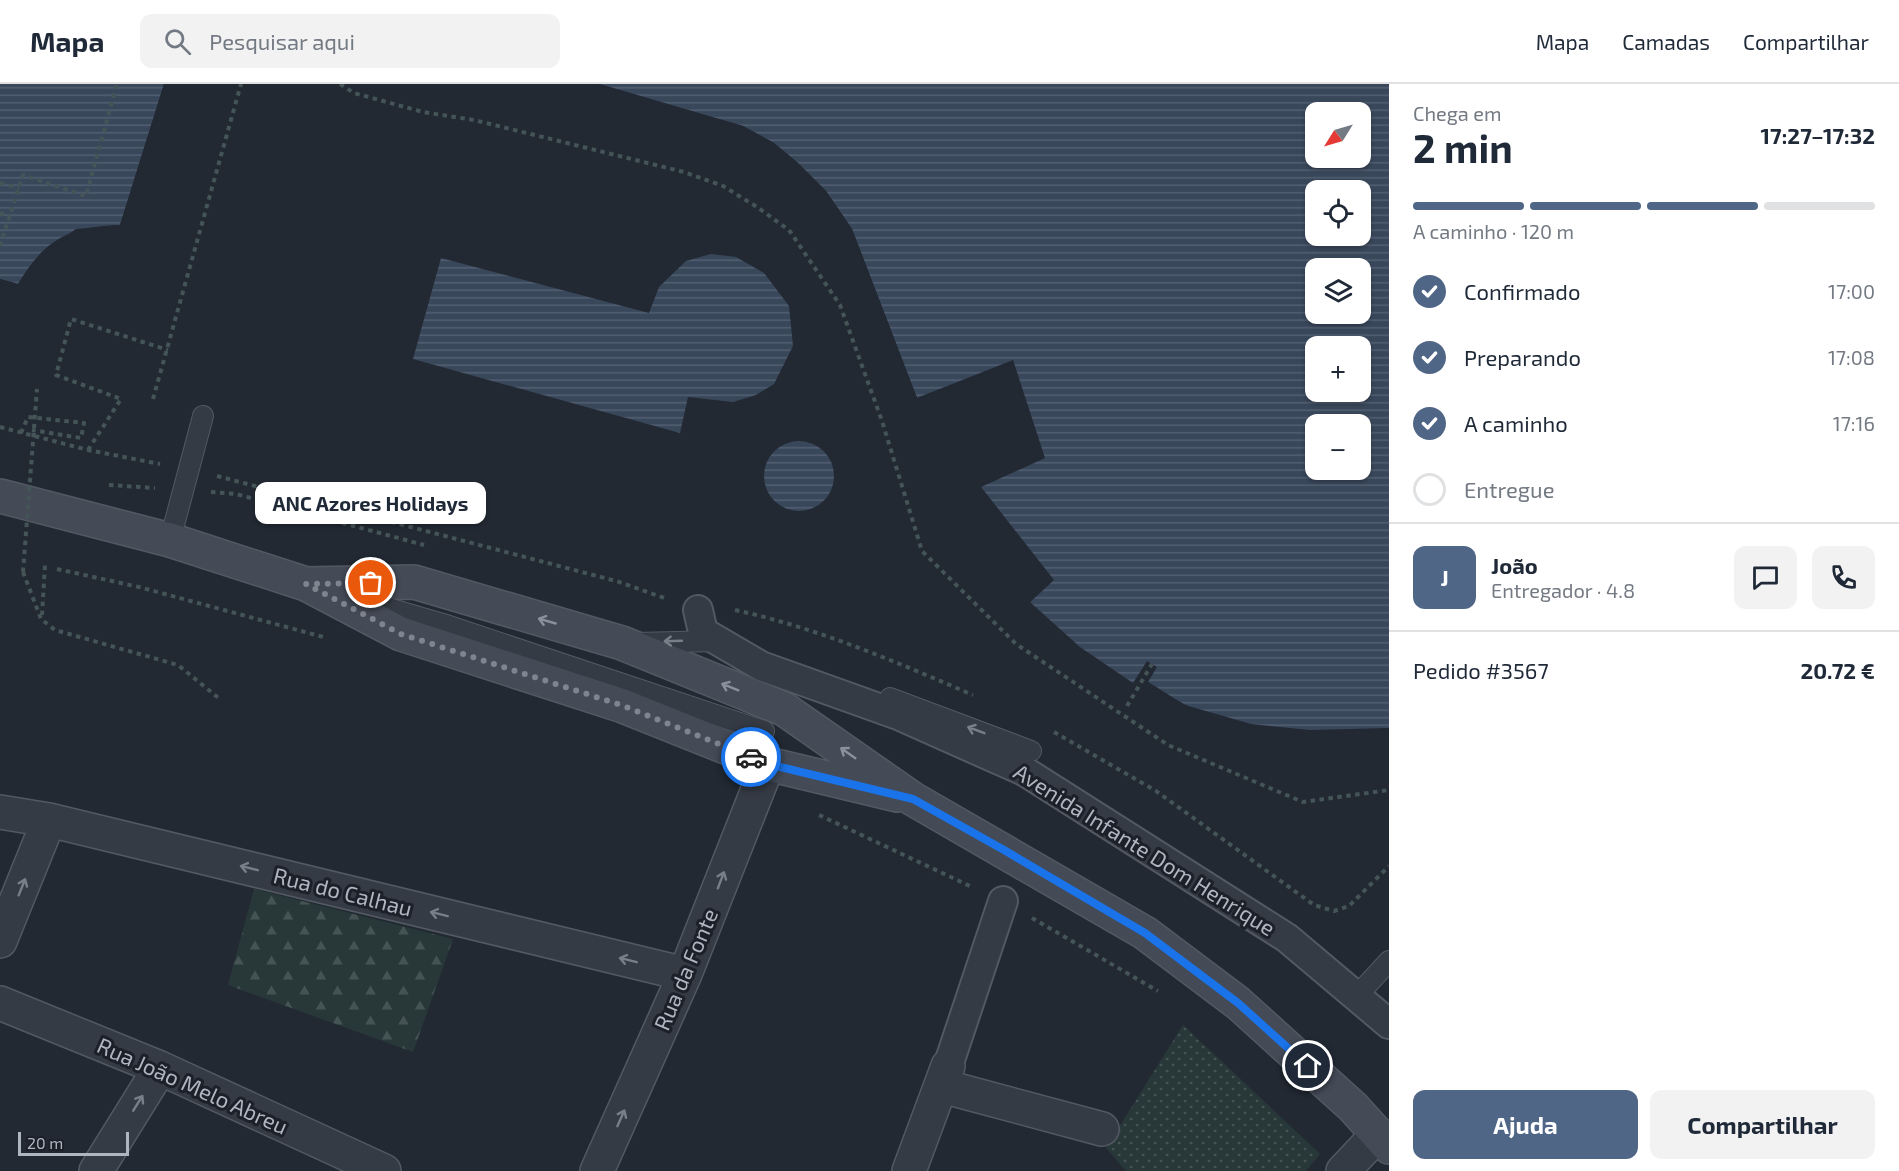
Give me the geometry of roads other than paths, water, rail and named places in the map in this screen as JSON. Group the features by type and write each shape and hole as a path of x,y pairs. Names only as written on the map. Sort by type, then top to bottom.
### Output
{"main road":[{"path":"0,496 170,540 306,584 401,634 624,706 768,764 913,799"},
{"path":"306,584 414,582 622,643 774,720 1145,933 1238,1003 1353,1107 1383,1140"}],"street":[{"name":"Avenida Infante Dom Henrique","path":"698,610 703,632 760,666 898,715 1024,771 1287,938 1389,1024"},
{"name":"Rua da Fonte","path":"597,1171 685,974 768,764"},
{"name":"Rua do Calhau","path":"0,812 49,820 685,974"},
{"path":"0,941 49,820"},
{"path":"909,1171 945,1076 1003,901"},
{"name":"Rua João Melo Abreu","path":"0,1003 160,1068 384,1171"},
{"path":"96,1171 160,1068"},
{"path":"945,1076 1102,1129"},
{"path":"1343,1171 1383,1140"}],"lane":[{"path":"170,540 203,416"},
{"path":"306,584 774,720"},
{"path":"622,643 719,641 856,686 1031,751"},
{"path":"1365,987 1389,961"}],"water":[{"path":"0,84 164,84 120,225 86,229 60,238 38,256 18,284 0,279"},
{"path":"600,84 1389,84 1389,728 1339,731 1285,729 1231,721 1206,713 1179,702 1148,682 1157,667 1147,661 1133,683 1080,647 1030,602 1053,580 980,486 1044,458 1013,361 917,398 852,229 826,191 774,143 743,126"},
{"path":"711,254 736,257 764,273 789,306 793,346 774,384 756,395 733,402 688,397 680,433 413,359 441,258 649,313 659,287 686,261"},
{"path":"799,441 818,447 828,457 834,476 828,495 818,505 799,511 780,505 770,495 764,476 770,457 780,447"}],"place":[{"name":"ANC Azores Holidays","path":"371,583"}]}
